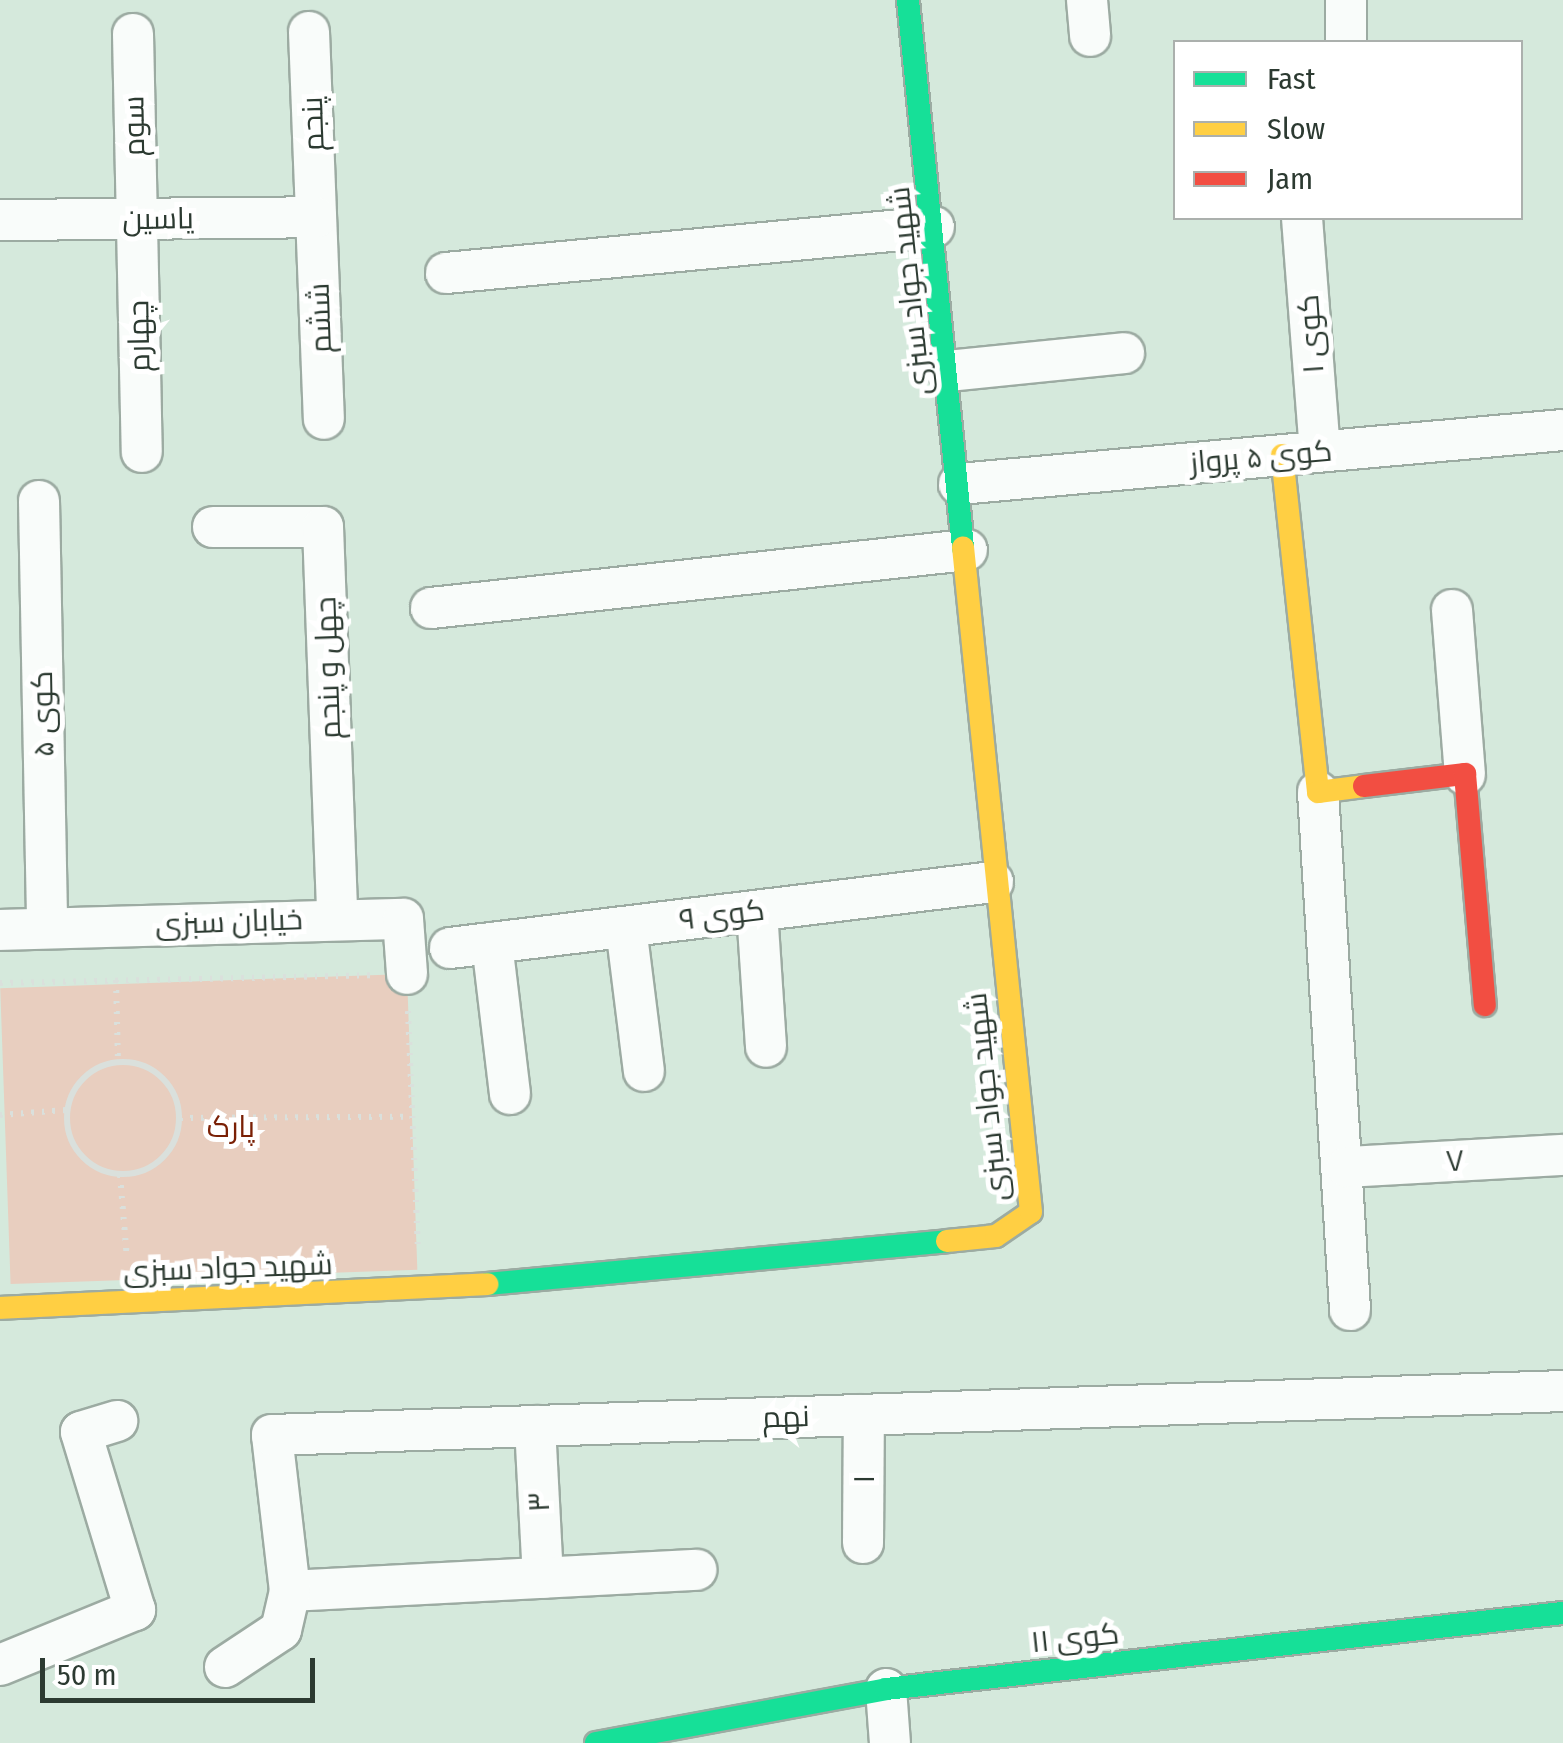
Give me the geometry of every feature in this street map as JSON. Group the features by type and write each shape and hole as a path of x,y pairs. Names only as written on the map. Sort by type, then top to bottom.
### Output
{"street":[{"name":"شهید جواد سبزی","path":"0,1308 422,1290 996,1236 1031,1212 993,882 967,550 908,0"},
{"path":"1346,0 1346,40"},
{"name":"پنجم","path":"309,32 316,217"},
{"name":"سوم","path":"133,34 136,219"},
{"name":"یاسین","path":"0,220 316,217"},
{"name":"ششم","path":"316,217 324,419"},
{"name":"چهارم","path":"136,219 142,452"},
{"name":"کوی ۱","path":"1301,453 1302,220"},
{"path":"446,274 934,227"},
{"path":"948,370 1124,353"},
{"name":"کوی ۵ پرواز","path":"959,484 1563,430"},
{"path":"1301,453 1318,792 1346,1167 1350,1310"},
{"name":"کوی ۵","path":"39,501 46,928"},
{"name":"چهل و پنجم","path":"213,527 322,527 337,918"},
{"path":"431,608 967,550"},
{"path":"1452,610 1485,1006"},
{"path":"1318,792 1466,774"},
{"name":"کوی ۹","path":"450,948 993,882"},
{"path":"758,911 766,1047"},
{"name":"خیابان سبزی","path":"0,930 403,918 408,974"},
{"path":"626,926 644,1071"},
{"path":"492,943 510,1094"},
{"name":"۷","path":"1346,1167 1563,1155"},
{"name":"نهم","path":"225,1666 281,1630 290,1591 272,1435 1563,1391"},
{"name":"۱","path":"863,1543 864,1415"},
{"path":"0,1665 135,1610 81,1432 116,1421"},
{"name":"۳","path":"535,1426 542,1578"},
{"path":"290,1591 696,1570"},
{"name":"کوی ۱۱","path":"596,1743 699,1734 886,1689 1563,1613"},
{"path":"886,1689 890,1743"}],"path":[{"path":"0,983 408,974 410,1117 419,1270"},
{"path":"116,980 118,1061"},
{"path":"118,1061 154,1071 180,1118 155,1166 120,1175 74,1147 66,1110 83,1076 118,1061"},
{"path":"0,1114 66,1110"},
{"path":"180,1118 410,1117"},
{"path":"120,1175 129,1279"}],"green space":[{"name":"پارک","path":"407,974 417,1270 11,1284 0,988"}],"traffic: fast":[{"path":"908,0 963,547"},
{"path":"487,1284 947,1241"},
{"path":"596,1743 886,1689 1563,1613"}],"traffic: slow":[{"path":"1282,455 1318,792 1364,786"},
{"path":"947,1241 996,1236 1031,1212 963,547"},
{"path":"0,1308 487,1284"}],"traffic: jam":[{"path":"1364,786 1465,774 1485,1005"}]}
